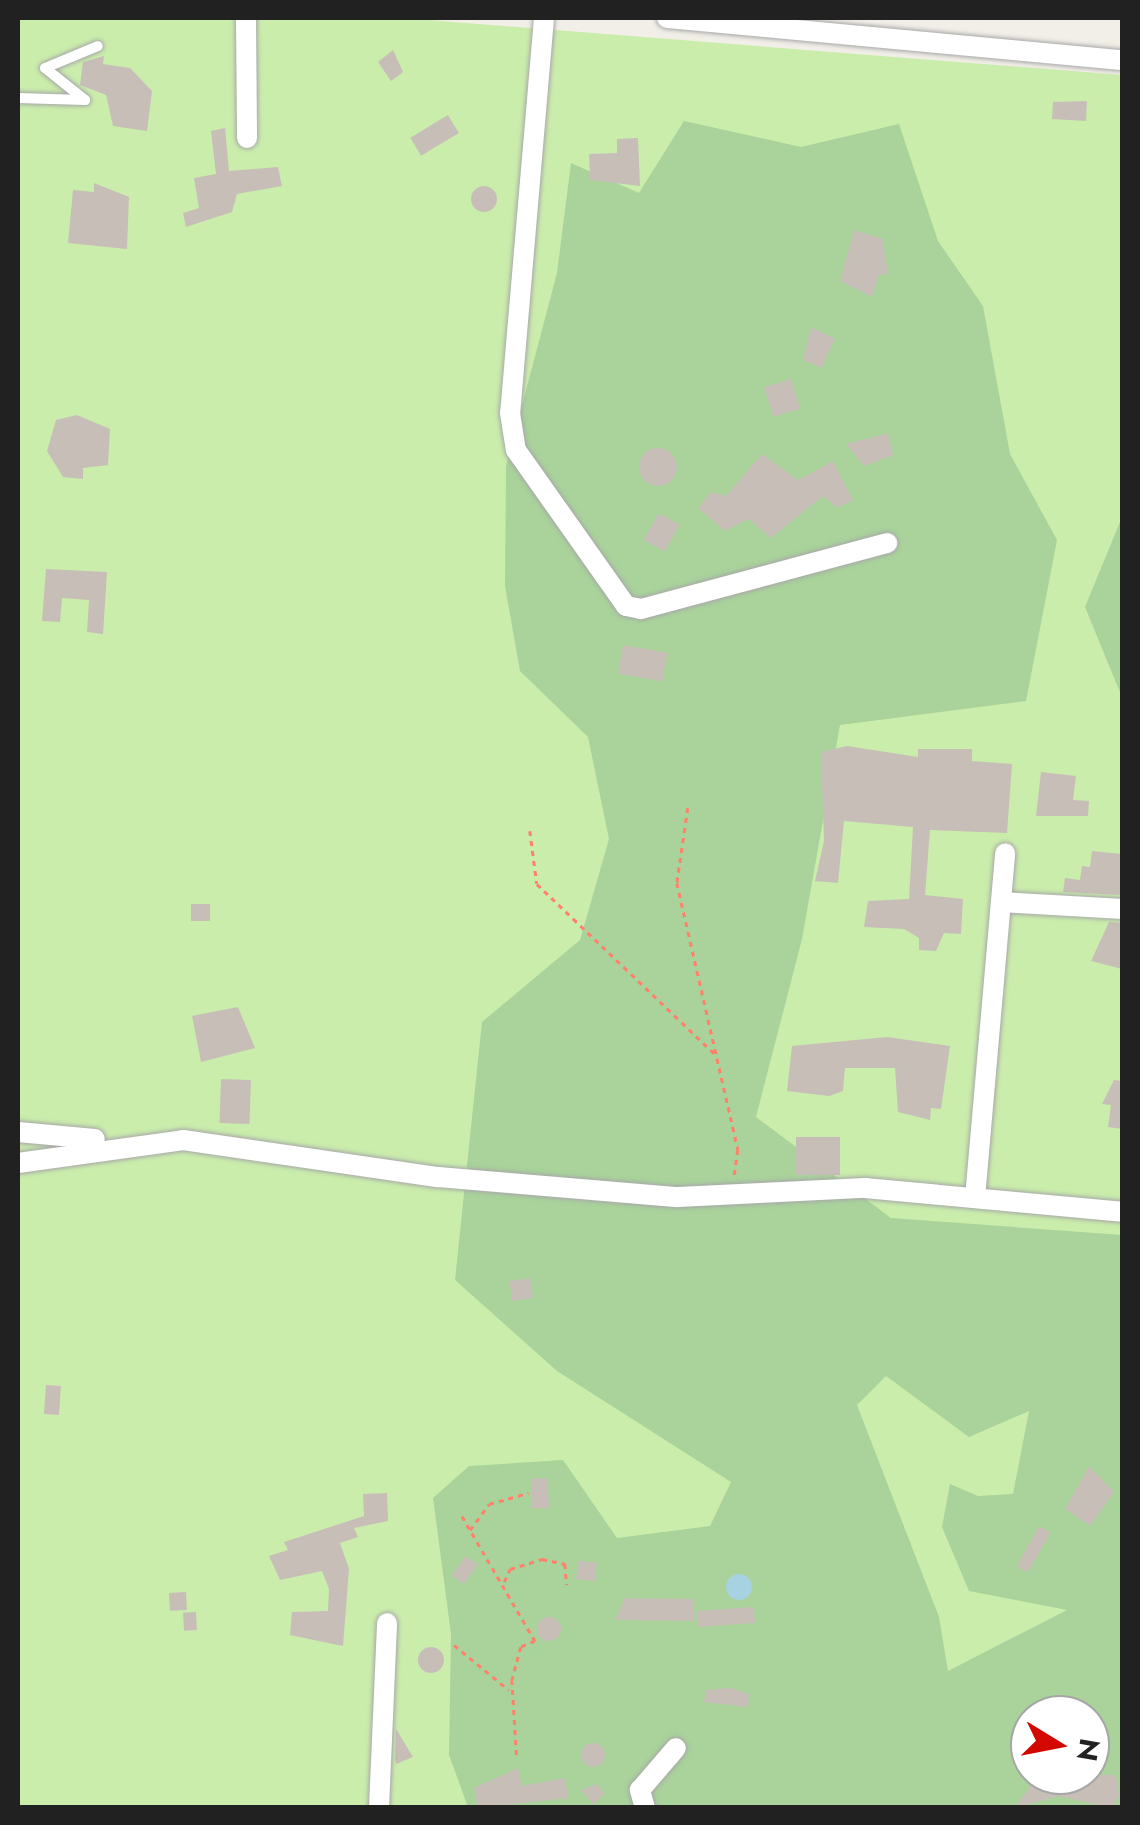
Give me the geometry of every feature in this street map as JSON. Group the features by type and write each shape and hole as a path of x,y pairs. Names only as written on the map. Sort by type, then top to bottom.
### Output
{"street":[{"path":"246,18 248,138"},
{"path":"544,18 510,413 516,450 615,597 641,610 887,543"},
{"path":"668,18 1122,60"},
{"path":"975,1198 1004,853"},
{"path":"1000,902 1122,910"},
{"path":"18,1132 141,1144 250,1144 438,1177 730,1198 865,1188 1122,1212"},
{"path":"18,1163 141,1144"},
{"path":"379,1808 387,1623"},
{"path":"645,1808 640,1790 676,1748"}],"lane":[{"path":"18,98 85,100 45,68 98,46"}],"path":[{"path":"688,808 677,883 738,1150 730,1198"},
{"path":"530,832 537,884 716,1055"},
{"path":"470,1533 489,1504 528,1493"},
{"path":"462,1516 535,1641 521,1648 512,1693 517,1760"},
{"path":"503,1584 510,1569 542,1558 565,1564 567,1585"},
{"path":"454,1644 498,1672 512,1693"}],"green space":[{"path":"18,18 403,18 1122,75 1122,1807 18,1807"},
{"path":"684,121 801,147 899,124 938,241 983,306 1010,454 1057,540 1026,701 840,725 802,939 756,1117 891,1218 1122,1235 1122,1807 468,1807 449,1755 451,1634 433,1498 469,1466 563,1460 617,1538 710,1526 731,1482 557,1371 455,1280 482,1022 580,940 609,839 588,737 520,671 505,586 506,466 557,273 571,163 639,193","holes":["886,1376 969,1437 1029,1411 1013,1494 978,1496 950,1484 942,1527 969,1591 1067,1610 948,1671 939,1617 857,1405"]},
{"path":"1122,517 1122,697 1085,607"}],"water":[{"path":"739,1574 748,1578 752,1587 748,1596 739,1600 730,1596 726,1587 730,1578"}],"building":[{"path":"393,50 403,72 391,81 378,62"},
{"path":"104,56 103,64 130,68 152,91 147,131 113,126 106,95 80,85 83,62"},
{"path":"1087,101 1086,121 1052,119 1053,102"},
{"path":"448,115 459,133 421,156 410,138"},
{"path":"225,128 229,171 278,167 282,186 237,194 232,212 186,227 183,213 199,208 194,178 216,174 211,131"},
{"path":"638,138 640,186 590,180 589,154 617,153 617,139"},
{"path":"94,183 129,197 127,249 68,243 73,190 94,192"},
{"path":"484,186 493,190 497,199 493,208 484,212 475,208 471,199 475,190"},
{"path":"854,230 883,239 888,275 879,274 872,297 840,281"},
{"path":"811,327 835,339 821,368 803,360"},
{"path":"791,379 800,409 773,417 764,387"},
{"path":"77,415 110,429 108,465 83,468 83,479 63,477 47,451 56,420"},
{"path":"888,433 893,455 864,466 846,444"},
{"path":"658,448 671,454 677,467 671,480 658,486 645,480 639,467 645,454"},
{"path":"762,454 798,480 833,461 853,500 837,508 823,496 771,538 749,519 725,531 698,508 711,492 726,496"},
{"path":"659,513 680,525 664,552 644,540"},
{"path":"46,569 107,572 103,634 87,632 89,600 62,598 60,622 42,621"},
{"path":"623,645 667,653 662,681 618,674"},
{"path":"847,746 918,757 918,749 972,749 972,761 1012,764 1007,833 930,830 925,895 963,899 961,934 944,933 936,951 919,950 919,938 904,929 864,927 868,901 909,899 913,827 844,821 838,883 815,881 824,841 821,752"},
{"path":"1041,772 1076,776 1073,800 1089,801 1088,816 1036,816"},
{"path":"1092,851 1122,854 1122,895 1063,892 1065,878 1080,880 1082,866 1090,867"},
{"path":"191,904 210,904 210,921 191,921"},
{"path":"1109,922 1122,923 1122,969 1091,961"},
{"path":"238,1007 255,1048 201,1062 192,1016"},
{"path":"887,1037 950,1046 941,1109 931,1108 930,1120 898,1112 895,1068 845,1068 843,1091 829,1096 787,1091 792,1046"},
{"path":"221,1079 251,1080 249,1124 219,1123"},
{"path":"1114,1080 1122,1081 1122,1129 1108,1127 1111,1105 1102,1104"},
{"path":"796,1137 840,1137 840,1175 796,1175"},
{"path":"530,1278 533,1298 512,1301 509,1281"},
{"path":"46,1385 61,1386 59,1415 44,1414"},
{"path":"1089,1466 1114,1492 1090,1526 1065,1509"},
{"path":"548,1478 549,1508 532,1509 531,1479"},
{"path":"387,1493 388,1521 354,1528 358,1537 340,1543 349,1569 343,1646 290,1635 292,1612 328,1611 329,1589 322,1571 280,1580 269,1556 288,1550 284,1542 364,1516 363,1494"},
{"path":"1039,1526 1050,1532 1028,1573 1017,1566"},
{"path":"466,1556 478,1565 464,1584 452,1575"},
{"path":"578,1561 597,1563 595,1581 576,1579"},
{"path":"186,1592 187,1610 170,1611 169,1593"},
{"path":"625,1598 693,1599 694,1621 615,1620"},
{"path":"754,1607 755,1623 697,1627 696,1611"},
{"path":"196,1612 197,1630 184,1631 183,1613"},
{"path":"549,1617 558,1620 558,1638 549,1641 540,1638 537,1629 540,1620"},
{"path":"431,1647 440,1651 444,1660 440,1669 431,1673 422,1669 418,1660 422,1651"},
{"path":"731,1688 749,1694 748,1707 704,1702 706,1690"},
{"path":"396,1729 413,1757 396,1764 395,1759"},
{"path":"593,1743 605,1755 593,1767 581,1755"},
{"path":"518,1768 522,1786 565,1778 568,1798 478,1808 474,1788"},
{"path":"1110,1775 1116,1775 1119,1796 1112,1808 1059,1796 1014,1808 1024,1795 1110,1795"},
{"path":"596,1784 604,1793 594,1805 581,1790"}]}
